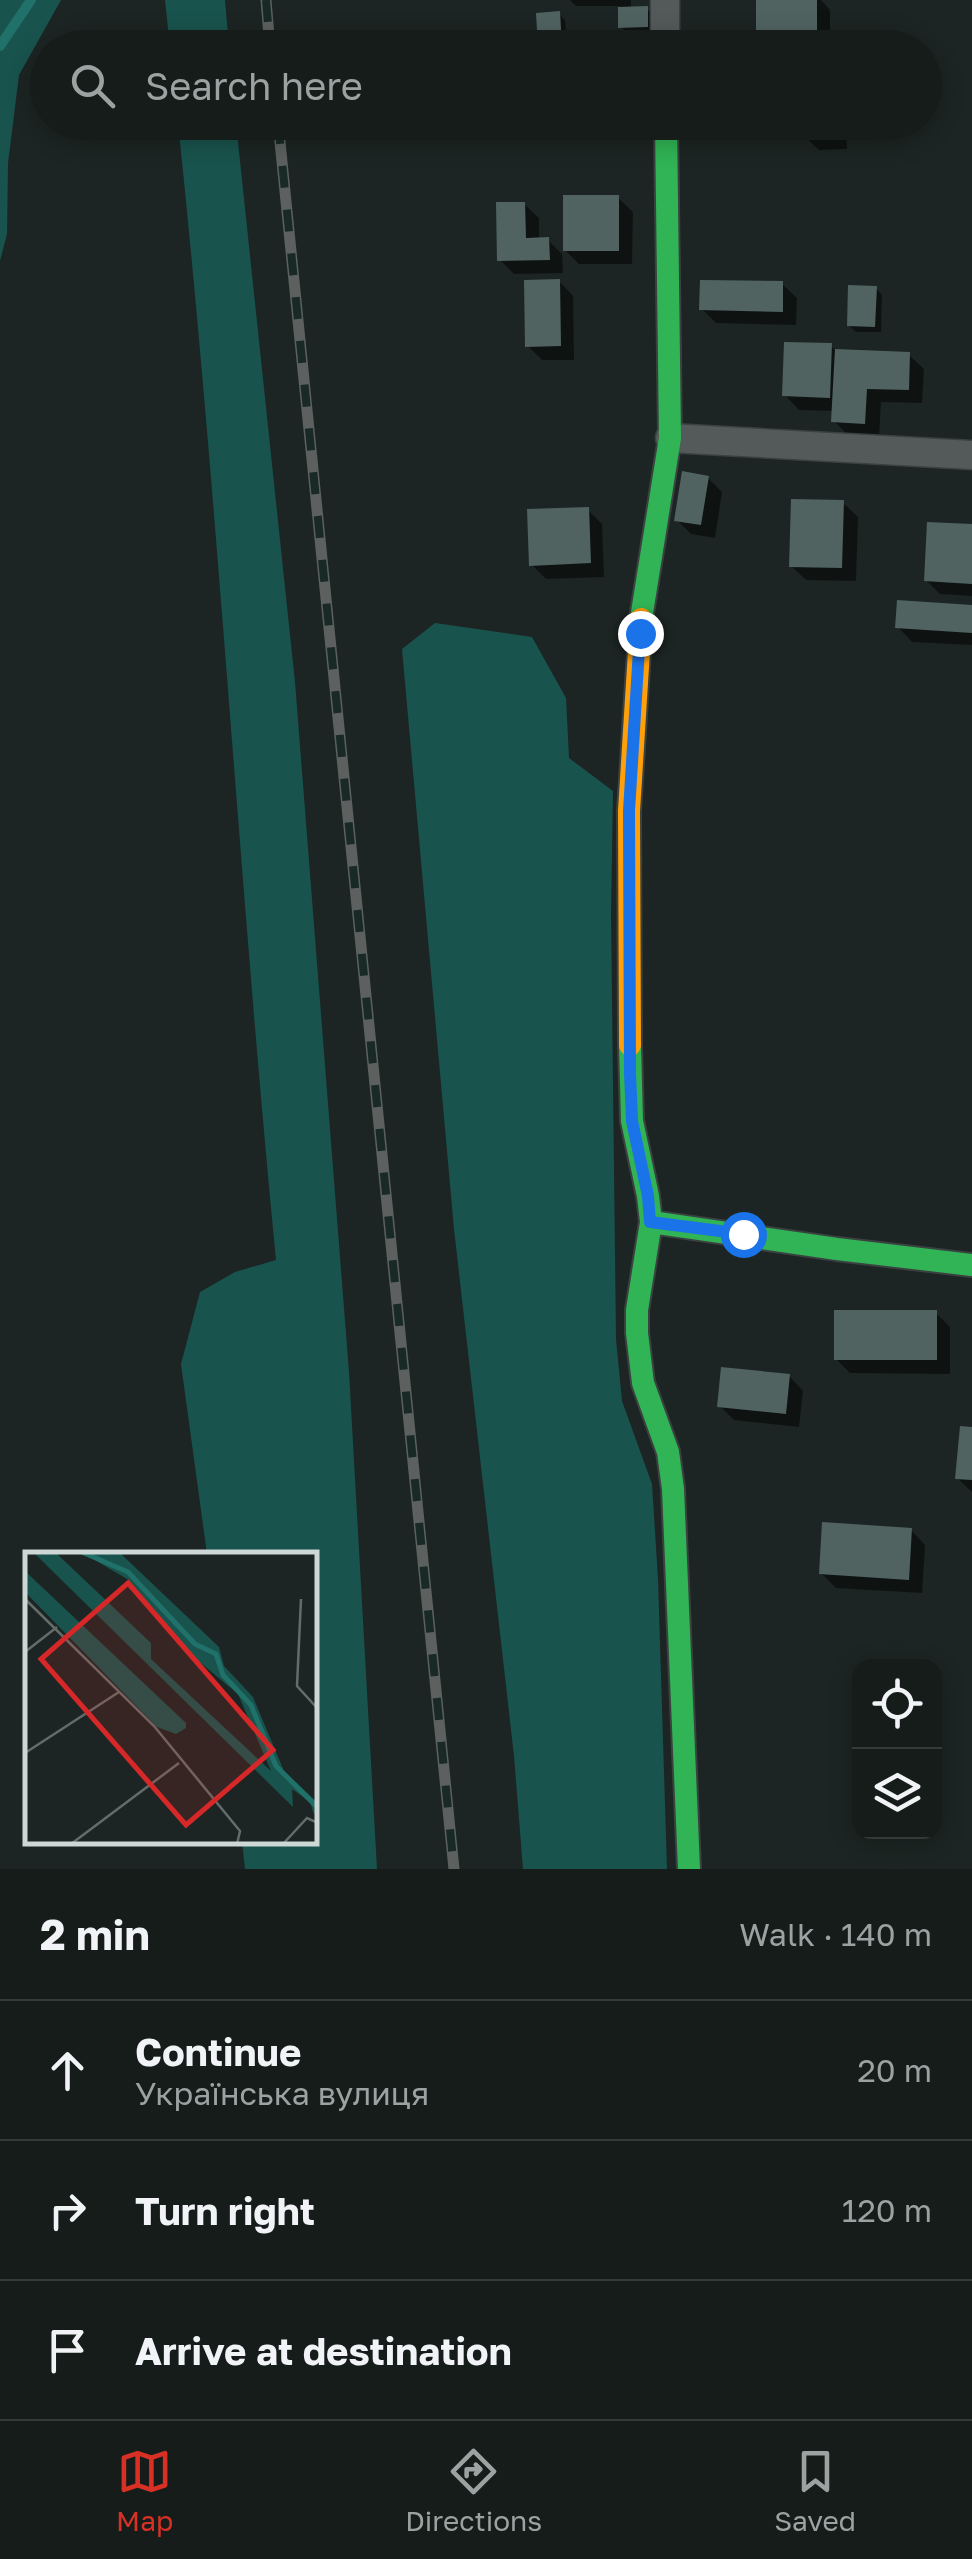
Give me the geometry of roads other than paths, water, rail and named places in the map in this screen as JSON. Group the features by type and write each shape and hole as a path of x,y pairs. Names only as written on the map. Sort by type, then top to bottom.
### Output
{"street":[{"path":"665,0 666,30"},
{"path":"666,140 670,438 640,633 629,811 630,1100 650,1222 637,1333 643,1382 671,1471 689,1869"},
{"path":"670,438 972,455"},
{"path":"650,1222 972,1265"}],"waterway":[{"path":"0,46 31,0"}],"railway":[{"path":"266,0 268,30"},
{"path":"280,140 454,1869"}]}
